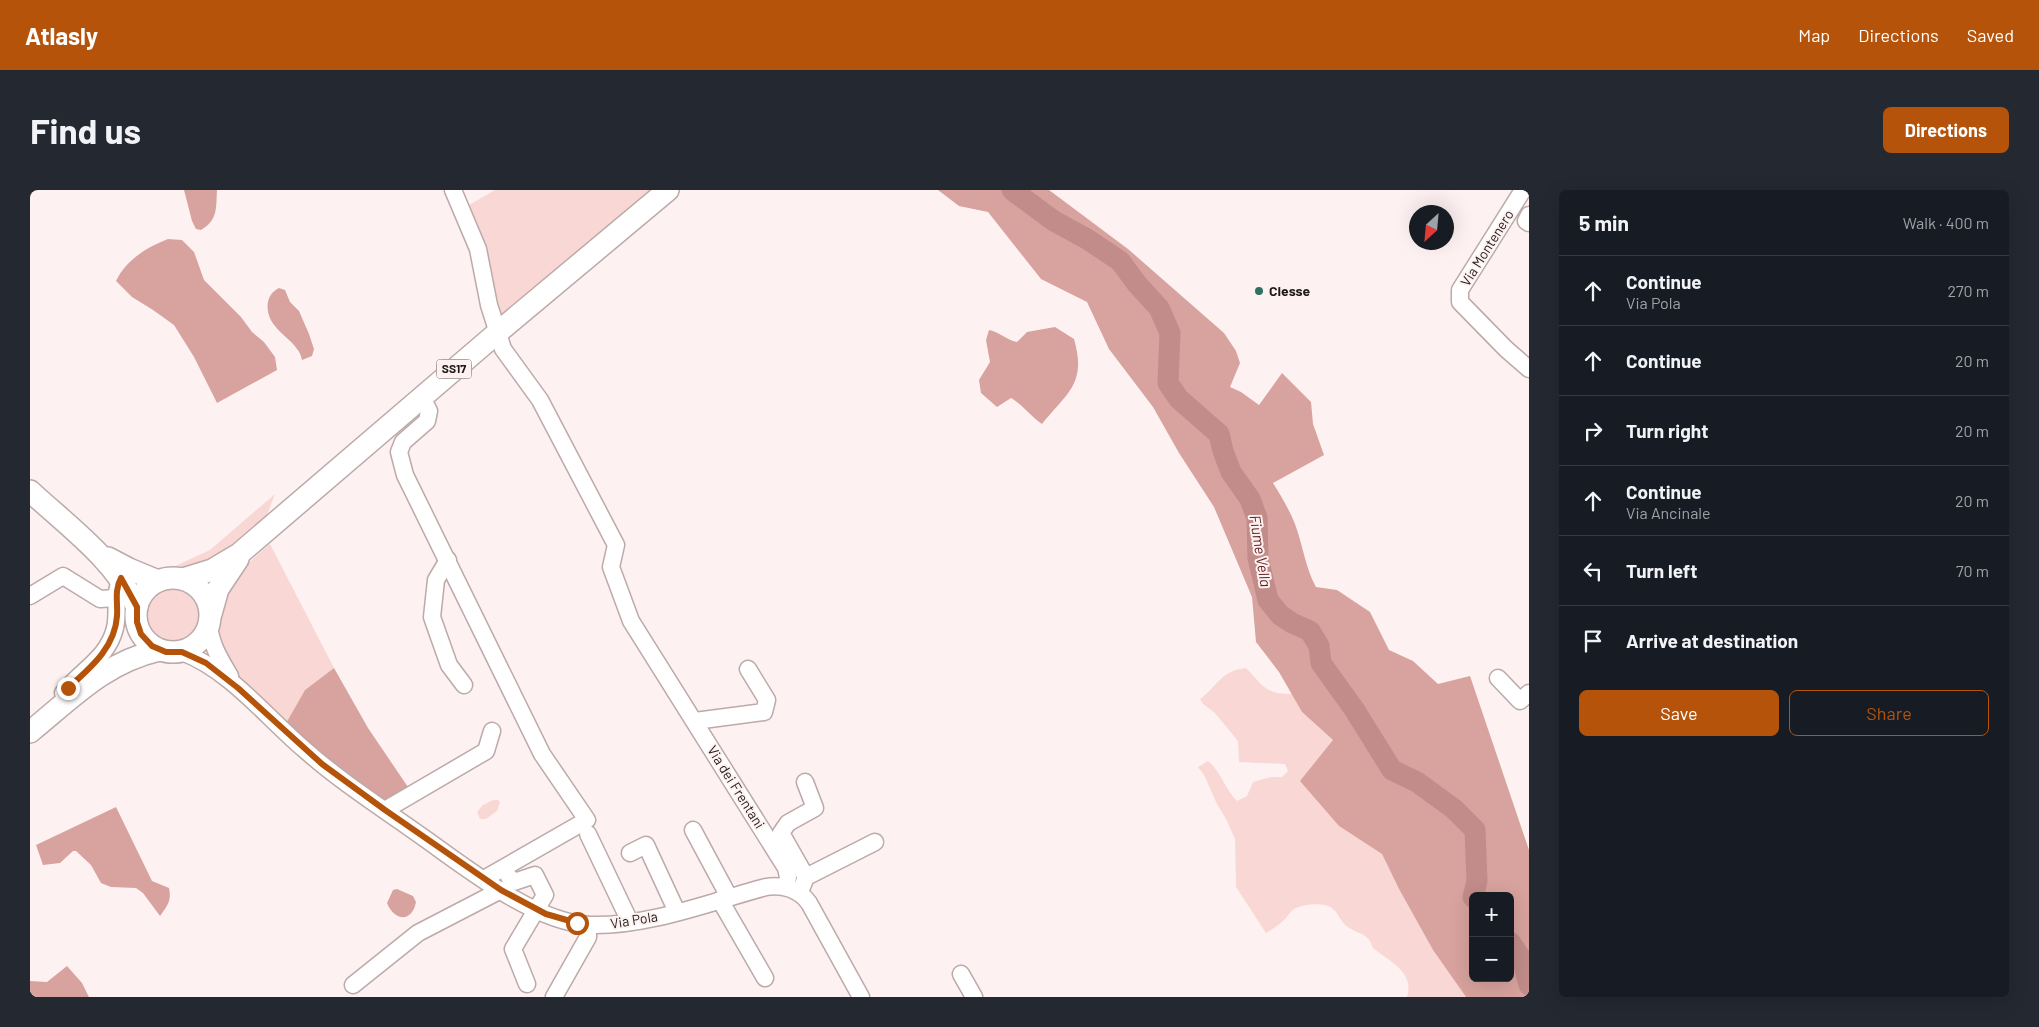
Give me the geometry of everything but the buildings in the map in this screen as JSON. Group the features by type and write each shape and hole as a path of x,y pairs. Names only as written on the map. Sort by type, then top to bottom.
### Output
{"main road":[{"name":"SS17","path":"251,544 497,333 664,194"},
{"path":"30,491 97,550 130,569 158,581"},
{"path":"183,579 212,570 226,563 251,544"},
{"path":"34,729 99,676 124,660 159,650 182,652 196,644 206,633 214,597 222,581 251,544"},
{"path":"97,550 118,588 137,615 141,634 146,641 159,650"},
{"path":"99,676 120,652 137,615 142,594 158,581 174,578 192,583 206,596 210,620"}],"street":[{"name":"Via dei Frentani","path":"453,190 478,249 489,305 503,349 540,400 616,545 611,567 631,621 675,688 786,868 793,890"},
{"name":"Via Montenero","path":"1524,190 1460,290 1460,302 1506,349 1529,369"},
{"path":"1529,215 1526,221 1529,224"},
{"path":"353,985 418,933 497,883 587,820 542,754 405,475 399,452 403,442 427,421 429,411 422,397"},
{"path":"448,560 436,580 432,617 449,665 464,685"},
{"path":"30,596 63,576 100,599 118,588"},
{"path":"34,729 68,688 95,663 106,648 115,629 118,588"},
{"name":"Via Pola","path":"210,620 212,642 216,652 238,688"},
{"name":"Via Pola","path":"182,652 206,663 238,688 322,764 385,810 536,909 567,921 588,924 630,922 677,912 771,886 793,890"},
{"path":"695,721 764,712 767,700 748,669"},
{"path":"1498,678 1520,702 1529,693"},
{"path":"385,810 486,751 492,731"},
{"path":"805,782 815,808 788,823 781,833 806,877"},
{"path":"693,830 765,978"},
{"path":"588,834 630,922"},
{"path":"861,997 809,903 793,890 806,877 875,842"},
{"path":"630,853 646,845 677,912"},
{"path":"497,883 534,862"},
{"path":"497,883 514,882 535,875 545,895 513,949 527,984"},
{"path":"554,997 588,937 588,924"},
{"path":"962,974 974,997"}],"shaded area":[{"path":"184,190 217,190 216,208 213,218 201,230 196,229 192,221"},
{"path":"495,190 656,190 495,324 462,209"},
{"path":"938,190 1049,190 1128,249 1224,333 1236,351 1240,363 1230,387 1241,392 1259,405 1282,373 1311,402 1313,424 1324,455 1273,483 1295,524 1309,572 1316,587 1337,590 1370,612 1389,650 1413,661 1438,684 1470,676 1529,850 1529,997 1466,997 1433,950 1382,854 1339,826 1300,781 1333,740 1302,712 1279,672 1256,642 1252,597 1214,507 1179,453 1153,407 1109,349 1087,302 1041,279 988,212 959,206"},
{"path":"168,239 182,240 194,252 204,280 241,317 275,357 277,370 217,403 194,357 174,325 132,297 116,281 125,267 138,255"},
{"path":"279,288 285,290 290,302 299,311 314,349 312,356 302,360 298,350 277,329 269,316 269,300 274,291"},
{"path":"1055,327 1074,339 1078,367 1076,377 1067,395 1042,424 1011,398 997,407 981,393 979,380 990,362 986,340 989,330 1017,342 1027,332"},
{"path":"275,494 266,518 230,548 197,569 171,568 210,550"},
{"path":"270,544 334,668 305,690 285,725 232,671 215,636 220,635 219,620 221,607 232,583 249,563"},
{"path":"168,589 178,589 188,593 196,601 200,616 196,631 188,639 178,643 168,643 158,639 150,631 146,621 146,611 150,601 158,593"},
{"path":"334,668 368,728 410,790 387,807 285,725 305,690"},
{"path":"1246,668 1261,684 1270,690 1283,694 1292,694 1302,712 1333,740 1339,826 1382,854 1433,950 1466,997 1407,997 1407,981 1399,968 1373,948 1366,936 1352,930 1333,909 1325,905 1305,905 1296,908 1266,933 1236,887 1235,839 1204,775 1198,767 1208,761 1237,801 1247,796 1253,782 1271,777 1282,777 1288,771 1285,764 1239,762 1238,741 1215,713 1203,704 1200,699 1225,675"},
{"path":"493,800 500,802 497,811 486,819 480,819 477,812 483,805"},
{"path":"116,807 152,881 169,888 169,900 160,916 143,893 136,888 111,887 101,883 91,865 76,851 73,851 60,863 43,865 36,845"},
{"path":"397,889 413,896 416,902 411,914 407,916 398,916 390,909 387,903 393,890"},
{"path":"67,966 82,983 89,997 30,997 30,981 47,982"}],"waterway":[{"name":"Fiume Vella","path":"1012,190 1054,221 1087,239 1120,261 1137,284 1159,308 1170,333 1168,383 1179,399 1219,434 1231,472 1250,499 1257,518 1258,558 1268,600 1280,615 1310,631 1319,646 1321,663 1354,709 1392,770 1417,782 1454,809 1475,830 1477,881 1474,892"},
{"name":"Fiume Vella","path":"1514,948 1523,961 1529,985"}],"place":[{"name":"Ciesse","path":"1259,291"}],"route":[{"path":"68,688 95,663 110,642 117,619 116,588 121,578 137,607 138,628 146,641 152,646 166,652 182,652 206,663 238,688 322,764 385,810 501,890 546,914 577,923"}]}
